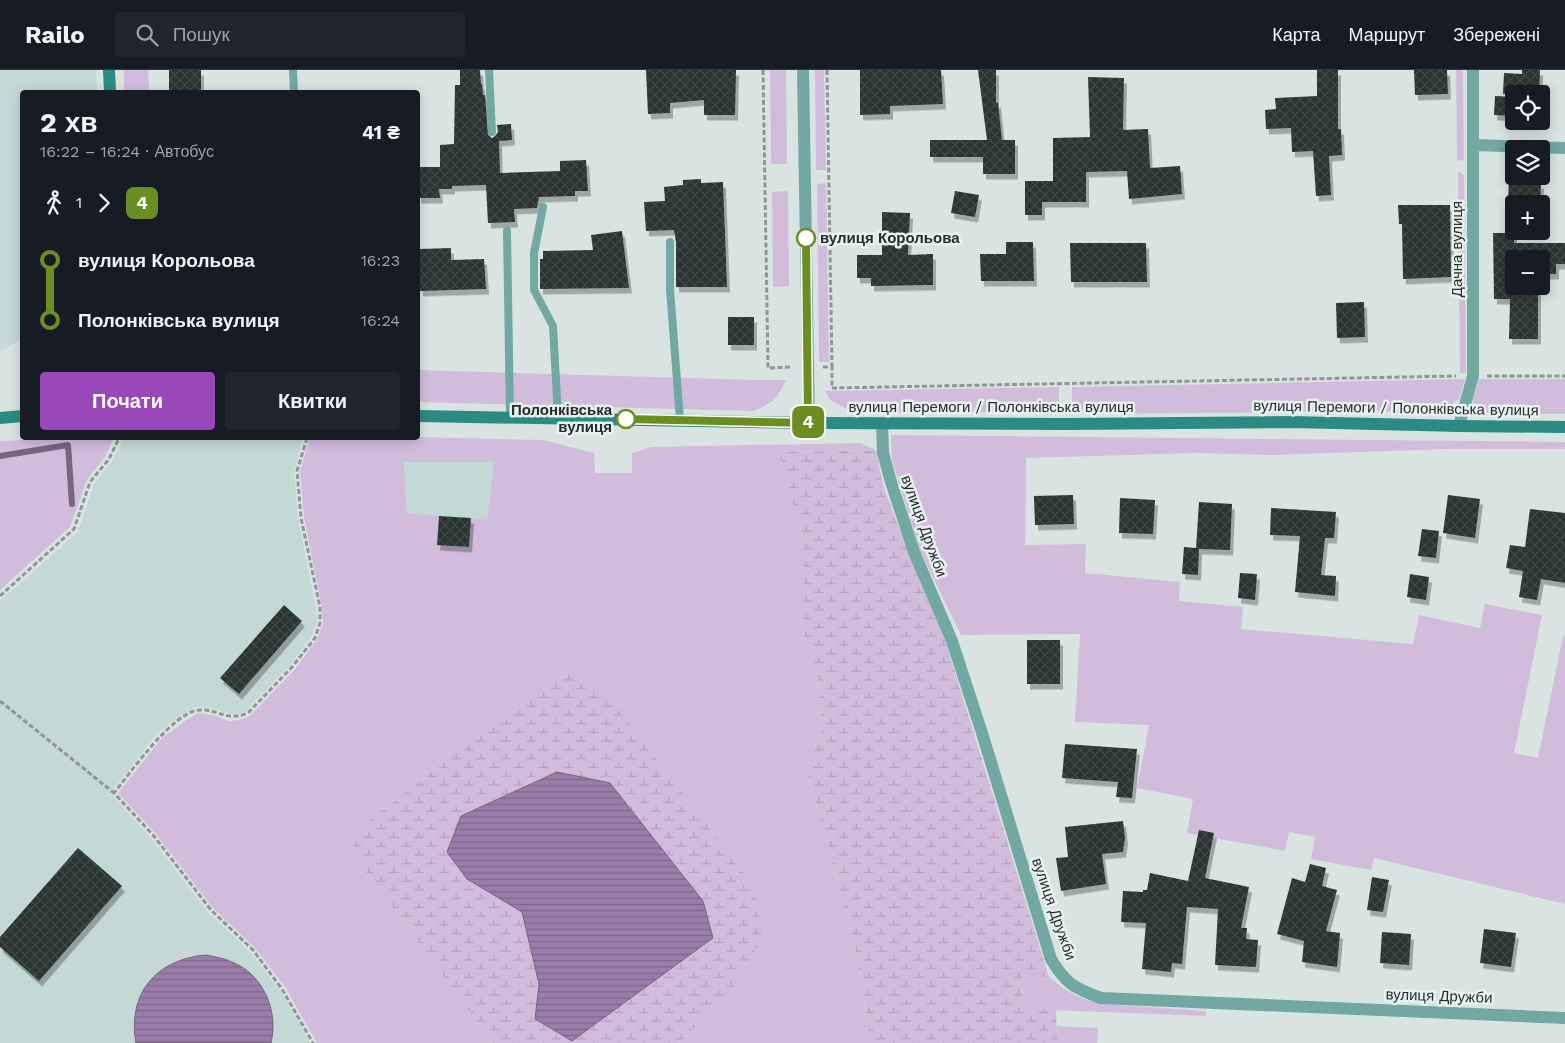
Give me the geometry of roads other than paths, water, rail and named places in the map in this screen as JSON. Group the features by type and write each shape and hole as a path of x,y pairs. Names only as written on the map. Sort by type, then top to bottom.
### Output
{"main road":[{"path":"109,70 110,90"},
{"path":"0,418 20,416"},
{"name":"вулиця Перемоги / Полонківська вулиця","path":"420,416 882,424 1292,422 1565,427"}],"street":[{"path":"803,70 808,423"},
{"name":"Дачна вулиця","path":"1459,426 1473,376 1473,70"},
{"path":"1474,145 1565,148"},
{"name":"вулиця Дружби","path":"882,424 883,453 890,482 914,552 952,641 1051,959 1062,978 1078,990 1101,998 1565,1018"}],"lane":[{"path":"293,70 294,90"},
{"path":"489,70 492,132"},
{"path":"543,207 534,254 534,290 553,326 558,418"},
{"path":"507,231 510,418"},
{"path":"670,242 670,289 680,420"}],"waterway":[{"path":"0,456 68,445 72,504"}],"place":[{"name":"вулиця Корольова","path":"806,238"},
{"name":"Полонківська вулиця","path":"626,419"}]}
